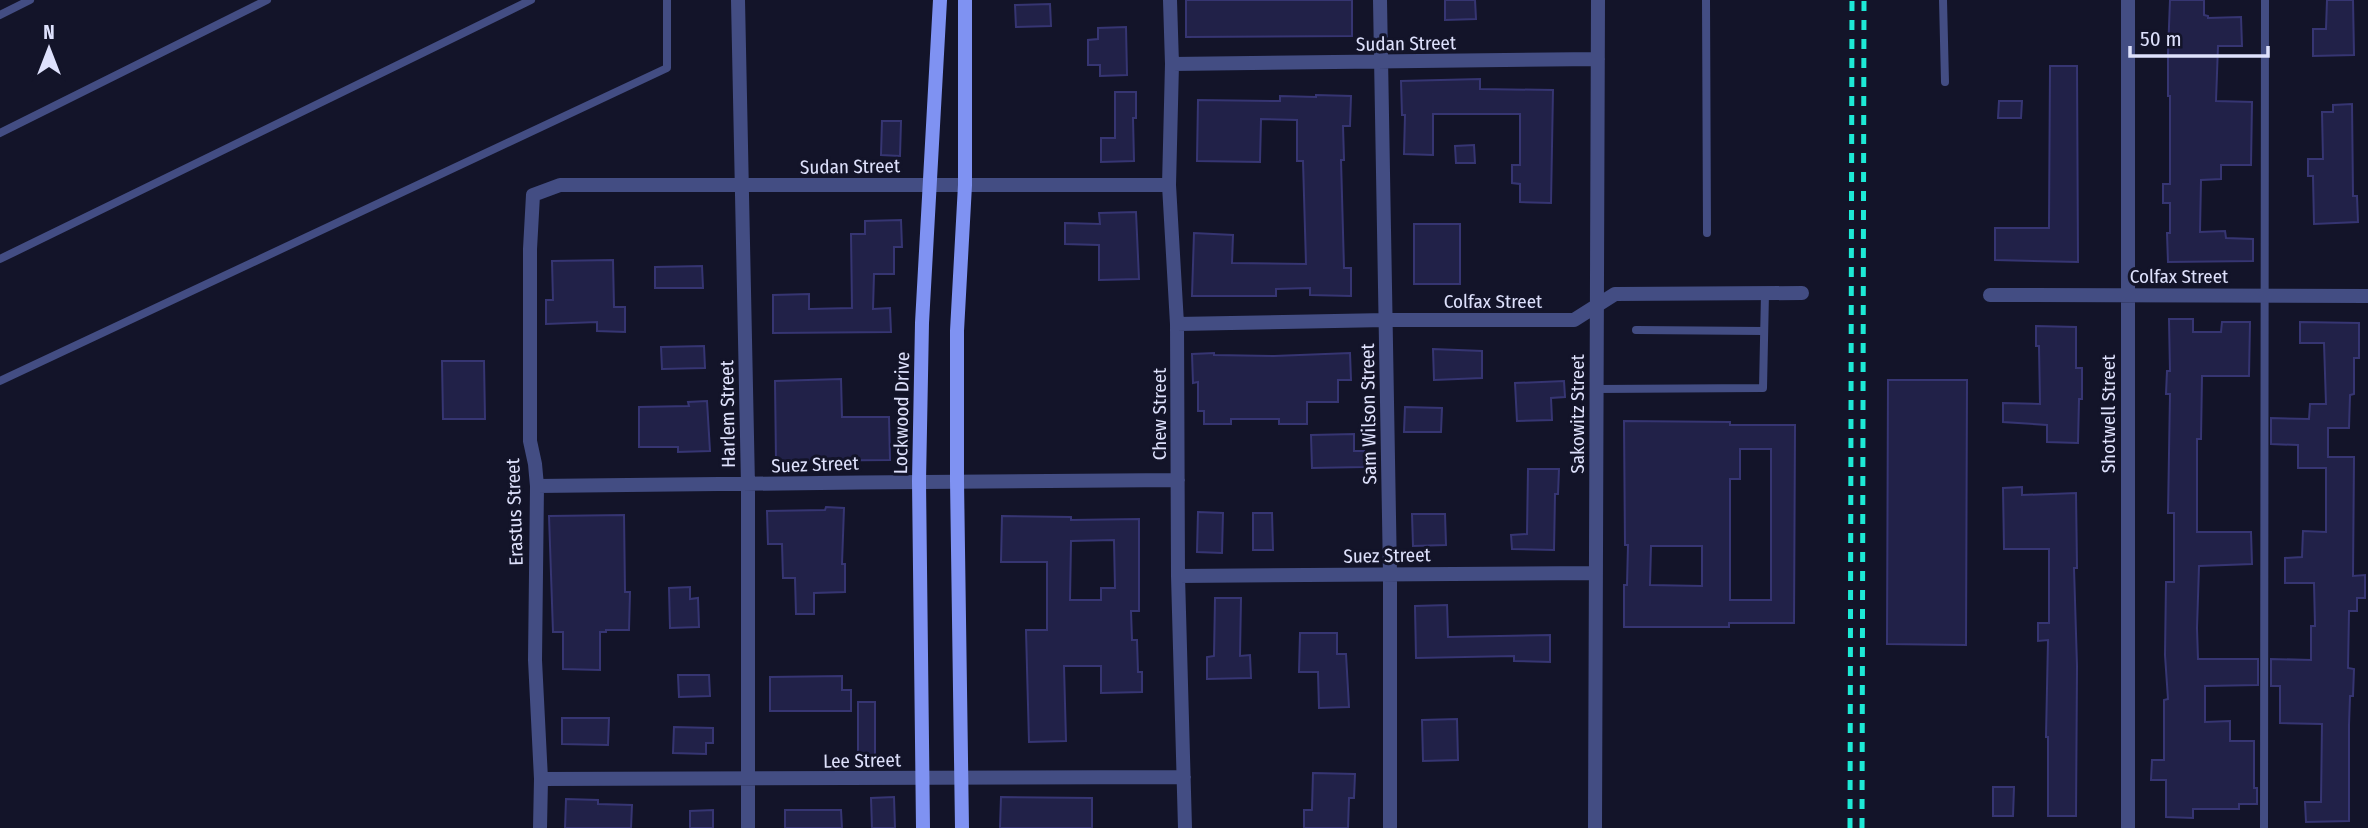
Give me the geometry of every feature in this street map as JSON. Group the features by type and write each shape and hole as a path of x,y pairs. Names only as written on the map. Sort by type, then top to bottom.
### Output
{"main road":[{"path":"930,0 939,33"},
{"name":"Lockwood Drive","path":"923,828 919,481 922,323 940,0"},
{"path":"962,828 957,331 964,185 965,0"},
{"path":"966,28 977,0"}],"street":[{"name":"Harlem Street","path":"738,0 748,485 748,828"},
{"name":"Chew Street","path":"1170,0 1172,64 1169,185 1177,324 1178,576 1185,828"},
{"name":"Sam Wilson Street","path":"1380,0 1390,574 1390,828"},
{"name":"Sakowitz Street","path":"1595,828 1598,0"},
{"name":"Shotwell Street","path":"2128,0 2128,828"},
{"name":"Sudan Street","path":"1172,64 1598,59"},
{"name":"Sudan Street","path":"533,195 560,185 1169,185"},
{"name":"Erastus Street","path":"533,195 530,249 530,441 537,486 535,660 541,779 540,828"},
{"name":"Colfax Street","path":"1177,324 1574,320 1615,294 1802,293"},
{"name":"Colfax Street","path":"1990,295 2368,296"},
{"name":"Suez Street","path":"537,486 1178,480"},
{"name":"Suez Street","path":"1178,576 1596,573"},
{"name":"Lee Street","path":"541,779 1184,777"}],"lane":[{"path":"0,15 30,0"},
{"path":"0,133 267,0"},
{"path":"0,259 531,0"},
{"path":"0,381 667,68 667,0"},
{"path":"1706,0 1707,233"},
{"path":"1943,0 1945,82"},
{"path":"2264,0 2264,828"},
{"path":"1596,389 1763,388 1765,293"},
{"path":"1636,330 1764,331"}],"building":[{"path":"1186,0 1352,0 1352,36 1186,37"},
{"path":"1445,0 1475,0 1476,19 1445,20"},
{"path":"2170,0 2204,0 2204,15 2208,18 2241,17 2242,46 2218,46 2216,101 2252,102 2251,165 2221,165 2221,179 2201,180 2200,232 2225,231 2226,238 2253,239 2253,261 2168,262 2170,203 2163,203 2163,184 2170,184"},
{"path":"2327,0 2353,0 2354,55 2313,56 2313,29 2326,29"},
{"path":"1050,4 1051,26 1016,27 1015,5"},
{"path":"1126,27 1127,75 1100,76 1100,65 1088,65 1088,40 1098,39 1098,28"},
{"path":"2050,66 2077,66 2078,262 1995,260 1995,228 2049,228"},
{"path":"1480,79 1480,89 1553,90 1551,203 1520,202 1520,184 1512,183 1512,165 1520,165 1520,114 1433,114 1433,155 1404,154 1405,115 1402,115 1401,81"},
{"path":"1115,92 1136,92 1136,118 1133,118 1134,161 1101,162 1101,138 1115,138"},
{"path":"1280,96 1351,96 1350,126 1343,126 1344,160 1341,160 1344,268 1351,268 1351,296 1310,295 1310,288 1276,289 1276,296 1192,296 1194,233 1233,235 1232,263 1306,264 1303,161 1297,161 1297,120 1261,119 1260,162 1197,161 1198,100 1280,101"},
{"path":"1999,101 2022,101 2021,118 1998,118"},
{"path":"2352,104 2353,196 2357,196 2358,222 2314,224 2313,176 2308,176 2308,159 2323,159 2322,112 2333,112 2333,105"},
{"path":"882,121 901,121 900,156 881,155"},
{"path":"1474,145 1475,163 1456,163 1455,146"},
{"path":"1136,212 1139,279 1099,280 1099,245 1065,244 1065,223 1100,224 1099,213"},
{"path":"901,220 902,247 894,247 894,274 874,274 873,309 890,308 891,332 773,333 773,295 809,294 809,309 852,308 851,234 865,234 865,221"},
{"path":"1414,224 1460,224 1460,284 1414,284"},
{"path":"613,260 614,307 625,307 625,332 597,331 597,322 546,324 546,300 553,300 552,261"},
{"path":"702,266 703,288 655,288 655,267"},
{"path":"2169,319 2193,319 2193,332 2221,332 2222,322 2250,322 2249,376 2202,376 2201,439 2197,439 2197,532 2251,532 2252,564 2199,566 2197,628 2198,659 2258,659 2258,685 2205,686 2205,722 2230,721 2230,741 2254,741 2254,788 2257,788 2257,804 2239,804 2239,809 2193,809 2193,818 2166,817 2166,780 2151,780 2152,760 2164,760 2164,700 2168,699 2165,655 2166,582 2174,582 2174,513 2168,513 2170,394 2166,394 2167,371 2170,371"},
{"path":"2300,322 2359,323 2359,358 2354,358 2354,394 2350,395 2349,428 2328,428 2328,457 2354,457 2353,576 2365,575 2365,598 2357,598 2357,611 2349,611 2348,668 2354,669 2349,725 2349,821 2306,822 2305,802 2321,802 2322,724 2280,723 2280,686 2271,686 2271,659 2311,660 2311,626 2315,626 2314,583 2285,583 2285,558 2302,557 2303,531 2326,532 2326,468 2298,468 2298,445 2271,444 2271,418 2309,419 2310,404 2326,404 2324,343 2300,343"},
{"path":"2036,326 2076,327 2076,368 2082,368 2078,443 2047,442 2047,425 2003,422 2003,403 2040,404"},
{"path":"704,346 705,368 662,369 661,347"},
{"path":"1433,349 1482,351 1482,378 1434,380"},
{"path":"1350,353 1351,380 1338,380 1338,402 1307,402 1307,424 1279,424 1279,419 1231,419 1231,424 1204,424 1204,411 1198,411 1198,382 1193,383 1192,354 1274,356"},
{"path":"442,361 484,361 485,419 443,419"},
{"path":"841,379 842,417 889,417 890,460 776,461 775,381"},
{"path":"1888,380 1967,380 1966,645 1887,644"},
{"path":"1564,381 1565,397 1551,398 1552,420 1517,421 1515,383"},
{"path":"707,401 710,451 678,452 678,447 639,447 639,407 689,406 688,402"},
{"path":"1405,407 1442,408 1441,432 1404,432"},
{"path":"1624,421 1795,425 1794,623 1729,623 1729,627 1624,627 1628,545 1625,545","holes":["1740,449 1771,449 1771,600 1730,600 1730,479 1740,479","1651,546 1702,546 1702,586 1650,585"]},
{"path":"1354,434 1354,451 1364,451 1364,467 1312,468 1311,435"},
{"path":"1528,469 1559,469 1558,494 1555,494 1554,550 1512,549 1511,535 1527,534"},
{"path":"2022,487 2022,495 2076,493 2076,816 2048,816 2048,640 2038,641 2038,623 2049,623 2049,549 2004,549 2003,488"},
{"path":"826,507 844,508 842,564 845,564 845,592 814,593 814,614 796,614 795,578 783,578 782,544 768,544 767,511 825,510"},
{"path":"1198,512 1223,513 1222,553 1197,552"},
{"path":"1253,513 1272,513 1273,550 1253,550"},
{"path":"1412,514 1445,514 1446,545 1413,546"},
{"path":"624,515 625,592 630,592 629,630 600,632 600,670 563,669 563,632 553,632 549,516"},
{"path":"1002,516 1071,517 1071,520 1139,519 1139,611 1131,611 1132,640 1137,640 1142,692 1101,693 1101,666 1064,666 1066,741 1029,742 1026,630 1047,630 1047,562 1001,562","holes":["1114,540 1115,588 1101,588 1101,600 1070,600 1071,541"]},
{"path":"690,587 690,599 698,598 699,627 670,628 669,588"},
{"path":"1215,598 1241,598 1240,656 1250,655 1251,678 1207,679 1207,657 1214,656"},
{"path":"1447,605 1448,637 1550,635 1550,662 1514,661 1514,656 1416,658 1415,606"},
{"path":"1300,633 1337,633 1337,654 1346,654 1349,707 1319,708 1318,672 1299,672"},
{"path":"678,675 709,675 710,696 679,697"},
{"path":"842,676 842,690 851,690 851,711 770,711 770,677"},
{"path":"858,702 875,702 875,755 858,755"},
{"path":"562,718 609,718 608,745 562,744"},
{"path":"1457,719 1458,760 1423,761 1422,720"},
{"path":"674,727 713,728 713,743 706,743 706,754 673,753"},
{"path":"1313,773 1355,774 1354,798 1349,798 1348,828 1304,828 1304,810 1312,810"},
{"path":"1993,787 2014,787 2013,816 1993,816"},
{"path":"894,797 895,828 872,828 871,798"},
{"path":"1001,797 1092,798 1092,828 1000,828"},
{"path":"566,799 632,805 631,828 565,828"},
{"path":"713,810 713,828 690,828 690,811"},
{"path":"785,810 841,810 842,828 785,828"}],"railway":[{"path":"1850,828 1852,0"},
{"path":"1862,828 1864,0"}]}
